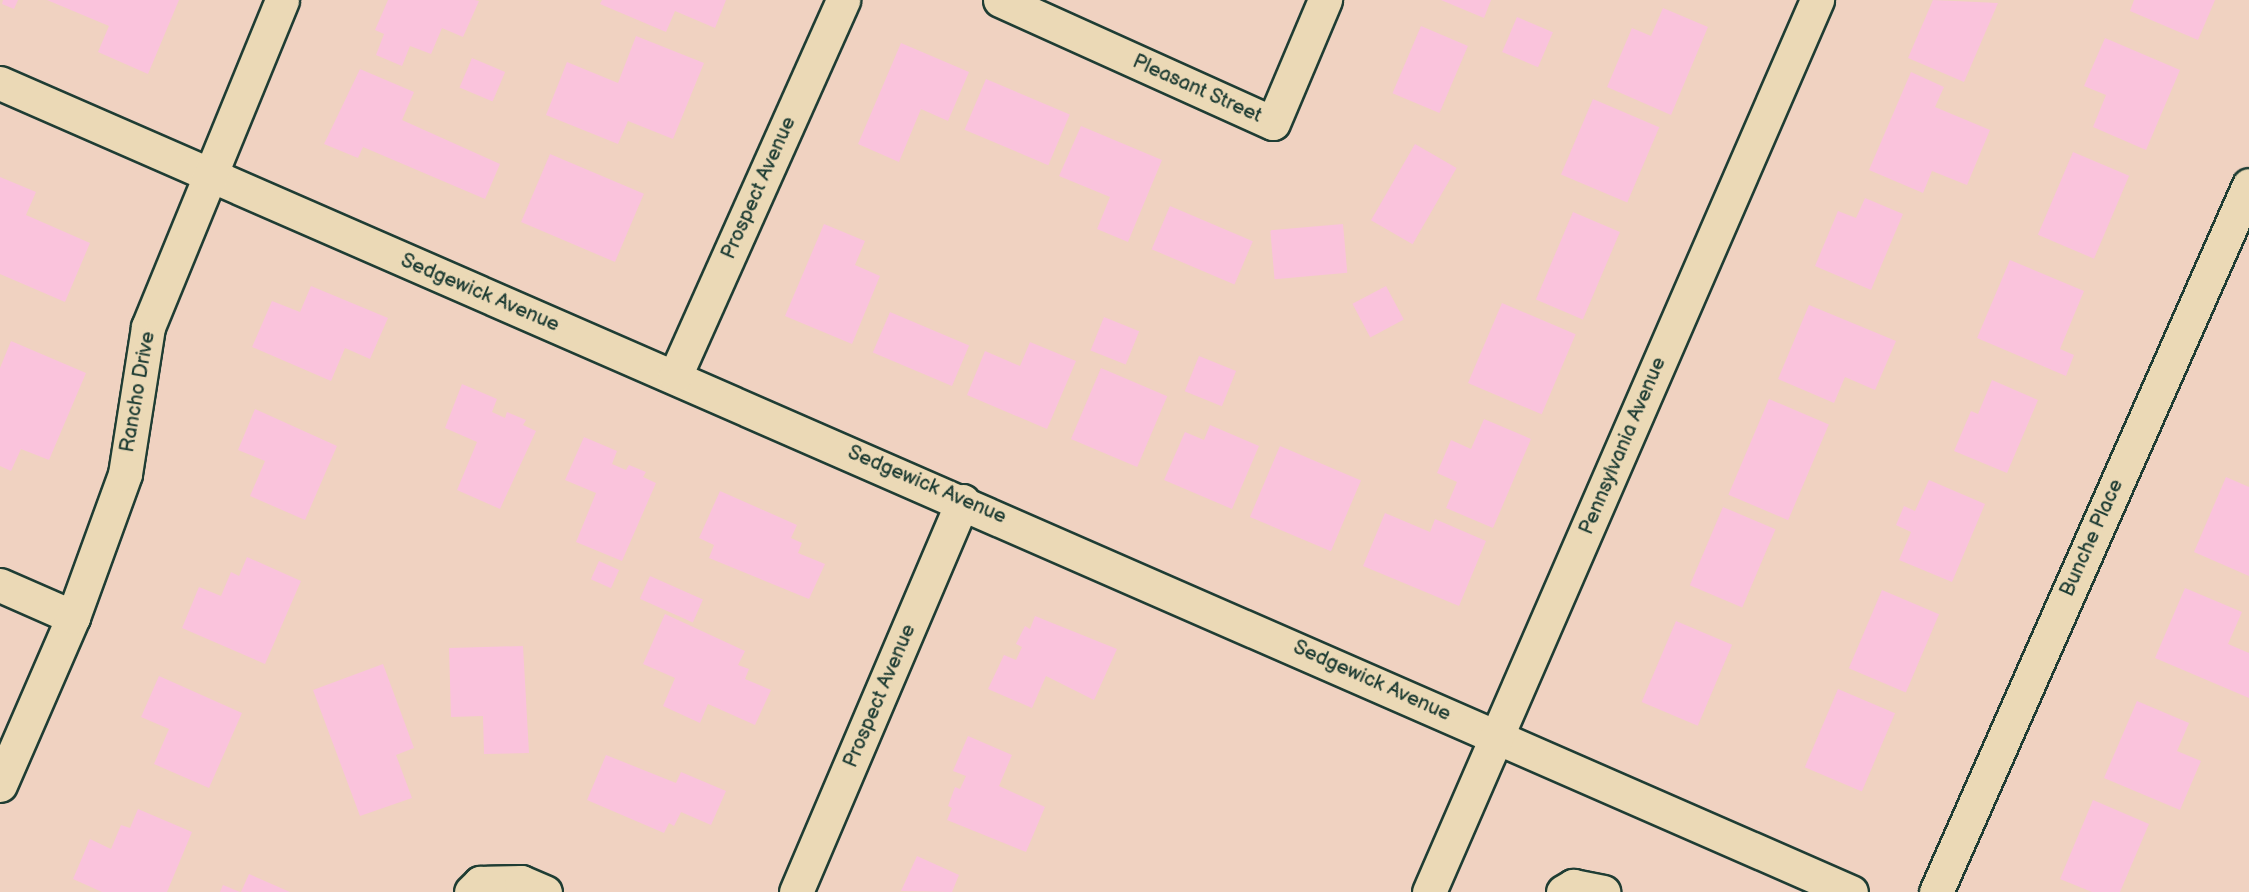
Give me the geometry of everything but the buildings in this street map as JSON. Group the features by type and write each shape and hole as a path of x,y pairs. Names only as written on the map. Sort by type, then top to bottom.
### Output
{"street":[{"name":"Rancho Drive","path":"0,785 73,617 124,474 148,327 207,177 282,0"},
{"name":"Prospect Avenue","path":"675,376 843,0"},
{"name":"Pleasant Street","path":"1000,0 1273,123 1325,0"},
{"name":"Pennsylvania Avenue","path":"1429,892 1817,0"},
{"name":"Sedgewick Avenue","path":"0,83 207,177 963,501 1851,892"},
{"name":"Bunche Place","path":"1936,892 2249,185"},
{"name":"Prospect Avenue","path":"796,892 963,501"},
{"path":"0,585 73,617"},
{"path":"471,892 480,883 521,882 545,892"},
{"path":"1563,892 1574,886 1603,892"}]}
